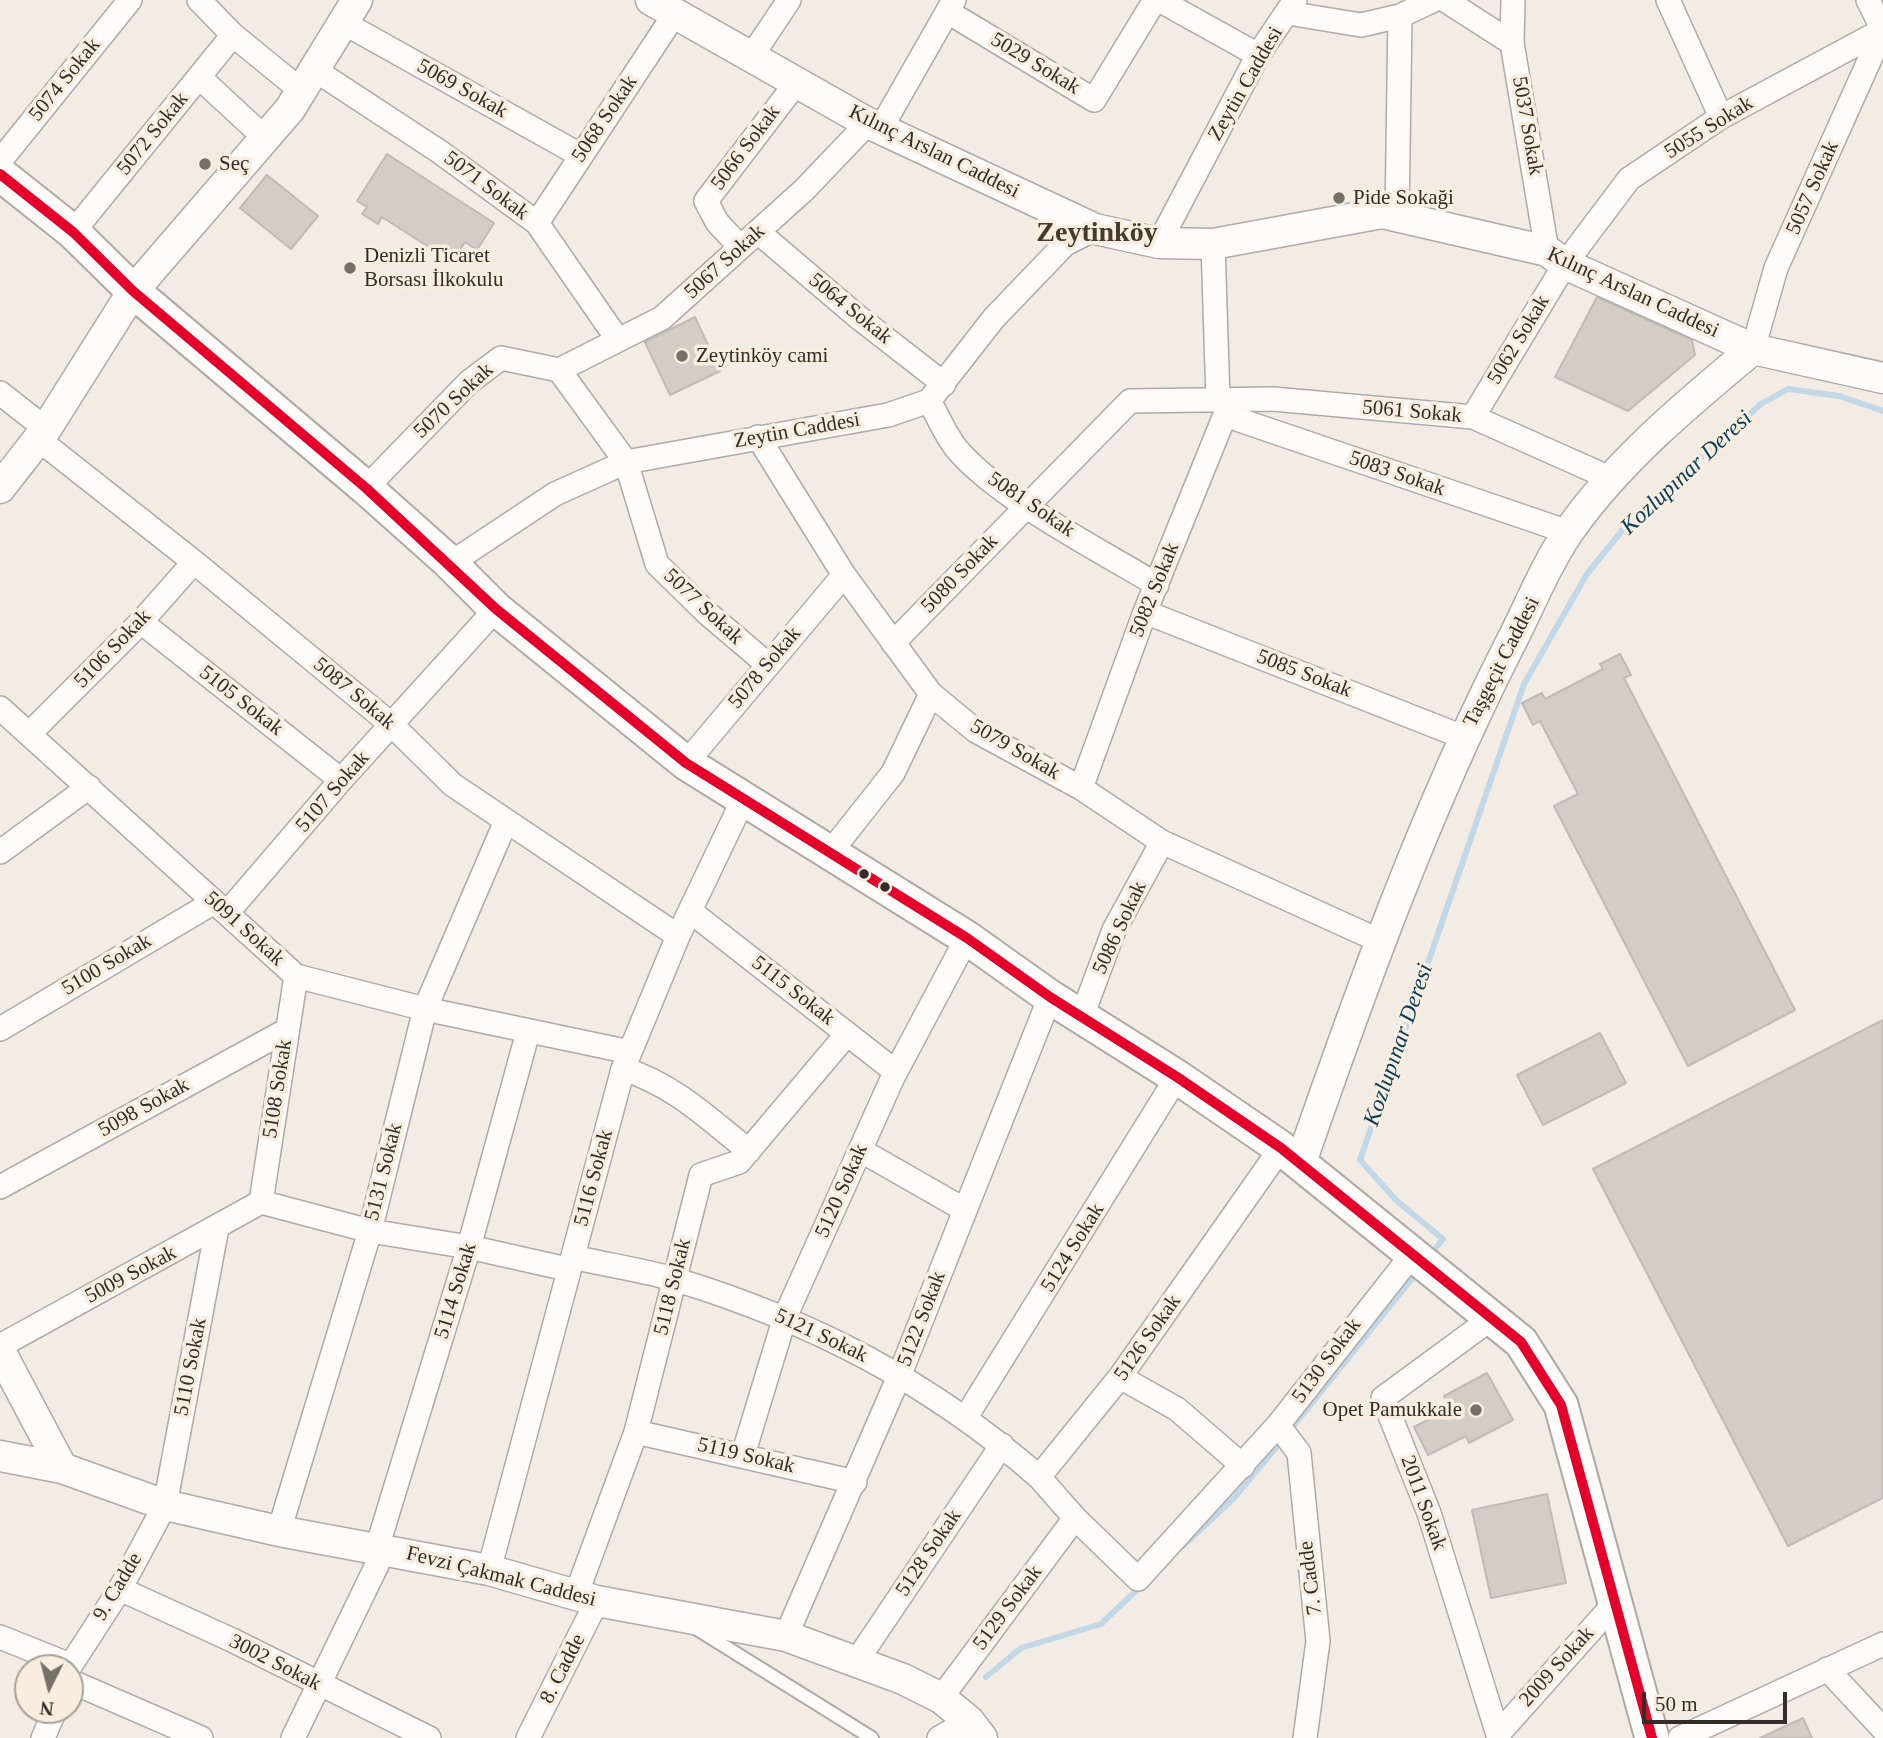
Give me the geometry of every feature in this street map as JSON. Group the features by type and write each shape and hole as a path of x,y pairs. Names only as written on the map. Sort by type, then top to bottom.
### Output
{"main road":[{"path":"0,174 73,232 133,292 366,488 451,563 496,609 686,763 967,938 1050,997 1177,1077 1291,1155 1420,1263 1521,1342 1561,1405 1652,1738"}],"street":[{"name":"5074 Sokak","path":"0,161 130,0"},
{"name":"5071 Sokak","path":"199,0 233,35 309,81 440,152 537,223 618,341"},
{"path":"751,57 789,0"},
{"path":"1157,0 1258,55"},
{"name":"5029 Sokak","path":"951,6 1094,100 1157,0"},
{"path":"1292,6 1361,25 1400,16 1434,0"},
{"path":"1445,0 1512,43"},
{"name":"5037 Sokak","path":"1513,0 1512,43 1556,257"},
{"path":"1668,0 1721,117"},
{"path":"1868,0 1883,30"},
{"name":"5067 Sokak","path":"559,370 662,318 875,126 951,6"},
{"name":"Zeytin Caddesi","path":"1159,243 1258,55 1292,6"},
{"name":"Kılınç Arslan Caddesi","path":"663,7 875,126 1094,229 1159,243 1213,244 1382,214 1556,257 1752,349"},
{"name":"5068 Sokak","path":"537,223 580,155 663,7"},
{"path":"0,488 42,434 133,292 266,139 309,81 350,12"},
{"name":"5069 Sokak","path":"350,12 580,155"},
{"path":"1397,217 1400,16"},
{"name":"5055 Sokak","path":"1556,257 1629,180 1721,117 1883,30"},
{"name":"5057 Sokak","path":"1752,349 1776,268 1883,30"},
{"name":"5072 Sokak","path":"73,232 233,35"},
{"path":"199,76 266,139"},
{"name":"5066 Sokak","path":"740,247 717,222 706,201 797,82"},
{"path":"937,392 994,317 1065,244 1094,229"},
{"name":"5064 Sokak","path":"758,232 858,317 937,392"},
{"path":"1213,244 1228,405"},
{"name":"5062 Sokak","path":"1473,417 1556,257"},
{"path":"1752,349 1883,378"},
{"name":"Taşgeçit Caddesi","path":"1291,1155 1463,737 1568,532 1612,479 1706,388 1752,349"},
{"name":"5070 Sokak","path":"366,488 469,383 501,358 559,370"},
{"name":"5077 Sokak","path":"559,370 626,462 657,564 707,613 767,664"},
{"name":"Zeytin Caddesi","path":"451,563 555,494 626,462 888,415 937,392"},
{"name":"5081 Sokak","path":"937,392 955,447 976,468 1026,504 1157,585"},
{"name":"5087 Sokak","path":"0,393 42,434 392,725 453,785 678,936"},
{"name":"5061 Sokak","path":"1026,504 1130,401 1228,405 1273,399 1473,417 1612,479"},
{"name":"5083 Sokak","path":"1228,405 1568,532"},
{"name":"5082 Sokak","path":"1081,788 1145,612 1228,405"},
{"name":"5079 Sokak","path":"758,437 844,575 893,643 931,694 976,731 1081,788 1162,842 1378,940"},
{"name":"5080 Sokak","path":"893,643 1026,504"},
{"name":"5106 Sokak","path":"30,733 141,622 194,562"},
{"name":"5078 Sokak","path":"686,763 844,575"},
{"name":"5107 Sokak","path":"221,907 392,725 496,609"},
{"name":"5085 Sokak","path":"1145,612 1463,737"},
{"name":"5105 Sokak","path":"141,622 341,780"},
{"path":"829,854 894,773 931,694"},
{"name":"5091 Sokak","path":"0,708 296,975 425,1009 528,1032 627,1060 678,1094 749,1151"},
{"path":"0,852 89,787"},
{"name":"5116 Sokak","path":"489,1570 627,1060 678,936 743,800"},
{"name":"5131 Sokak","path":"279,1531 370,1231 425,1009 506,821"},
{"name":"5086 Sokak","path":"1082,1016 1114,930 1162,842"},
{"name":"5100 Sokak","path":"0,1029 221,907"},
{"name":"5115 Sokak","path":"690,911 896,1072"},
{"name":"5120 Sokak","path":"743,1455 785,1317 896,1072 967,938"},
{"name":"5108 Sokak","path":"261,1202 296,975"},
{"name":"5122 Sokak","path":"786,1636 900,1374 1050,997"},
{"name":"5098 Sokak","path":"0,1187 287,1030"},
{"name":"5114 Sokak","path":"293,1738 377,1565 377,1548 469,1247 528,1032"},
{"name":"5118 Sokak","path":"587,1598 636,1432 701,1175 739,1162 847,1034"},
{"name":"5124 Sokak","path":"966,1417 1121,1172 1177,1077"},
{"path":"860,1150 965,1210"},
{"name":"5126 Sokak","path":"1039,1477 1120,1377 1291,1155"},
{"name":"5121 Sokak","path":"261,1202 370,1231 674,1279 785,1317 900,1374 966,1417 1039,1477"},
{"name":"5009 Sokak","path":"0,1349 261,1202"},
{"name":"5110 Sokak","path":"164,1505 217,1228"},
{"name":"5130 Sokak","path":"1075,1518 1138,1578 1281,1429 1420,1263"},
{"name":"2011 Sokak","path":"1492,1318 1383,1398 1429,1513 1493,1736"},
{"path":"0,1349 62,1468"},
{"path":"1120,1377 1177,1409 1243,1466"},
{"name":"7. Cadde","path":"1281,1429 1299,1453 1318,1641 1306,1738"},
{"name":"5119 Sokak","path":"636,1432 855,1482"},
{"name":"5128 Sokak","path":"856,1662 1002,1445"},
{"name":"Fevzi Çakmak Caddesi","path":"0,1456 62,1468 164,1505 279,1531 489,1570 587,1598 786,1636 942,1698 976,1729"},
{"path":"1039,1477 1075,1518"},
{"name":"9. Cadde","path":"80,1654 120,1589 164,1505"},
{"name":"5129 Sokak","path":"942,1698 1075,1518"},
{"name":"3002 Sokak","path":"120,1589 232,1640 429,1738"},
{"name":"8. Cadde","path":"528,1738 587,1598"},
{"name":"2009 Sokak","path":"1493,1736 1615,1603"},
{"path":"0,1637 35,1654"},
{"path":"1680,1738 1883,1644"},
{"path":"1826,1669 1883,1728"},
{"path":"84,1678 201,1738"},
{"path":"939,1738 976,1729"}],"lane":[{"path":"676,1615 872,1738"}],"building":[{"path":"387,154 494,223 477,250 465,242 452,262 382,217 378,224 362,214 367,207 357,201"},
{"path":"267,175 318,216 291,249 240,208"},
{"path":"1597,297 1692,340 1695,355 1628,411 1555,377"},
{"name":"Zeytinköy cami","path":"695,317 720,371 670,395 645,342"},
{"path":"1620,654 1631,675 1624,678 1795,1010 1688,1066 1554,806 1578,794 1540,721 1533,725 1522,703 1542,693 1545,699 1603,669 1600,664"},
{"path":"1883,1020 1883,1498 1788,1546 1593,1169"},
{"path":"1600,1033 1626,1083 1543,1125 1517,1075"},
{"path":"1487,1373 1513,1420 1469,1443 1466,1436 1428,1455 1414,1427 1451,1408 1444,1396"},
{"path":"1547,1494 1566,1583 1491,1598 1472,1510"},
{"path":"1803,1718 1812,1738 1760,1738"}],"waterway":[{"name":"Kozlupınar Deresi","path":"1430,1256 1443,1239 1397,1201 1360,1160 1524,684 1587,574 1629,522 1761,404 1788,389 1839,396 1883,411"},
{"name":"Kozlupınar Deresi","path":"1290,1430 1419,1270"},
{"name":"Kozlupınar Deresi","path":"1183,1546 1234,1498 1283,1439"},
{"name":"Kozlupınar Deresi","path":"986,1677 1021,1648 1101,1624 1142,1585"}],"transit line":[{"path":"0,174 73,232 133,291 366,488 496,609 686,763 967,938 1050,997 1177,1077 1281,1148 1521,1342 1561,1405 1652,1738"}],"place":[{"name":"Seç","path":"205,164"},
{"name":"Pide Sokaği","path":"1339,198"},
{"name":"Denizli Ticaret Borsası İlkokulu","path":"350,268"},
{"name":"Zeytinköy cami","path":"682,356"},
{"name":"Opet Pamukkale","path":"1476,1410"}],"district":[{"name":"Zeytinköy","path":"1097,234"}]}
